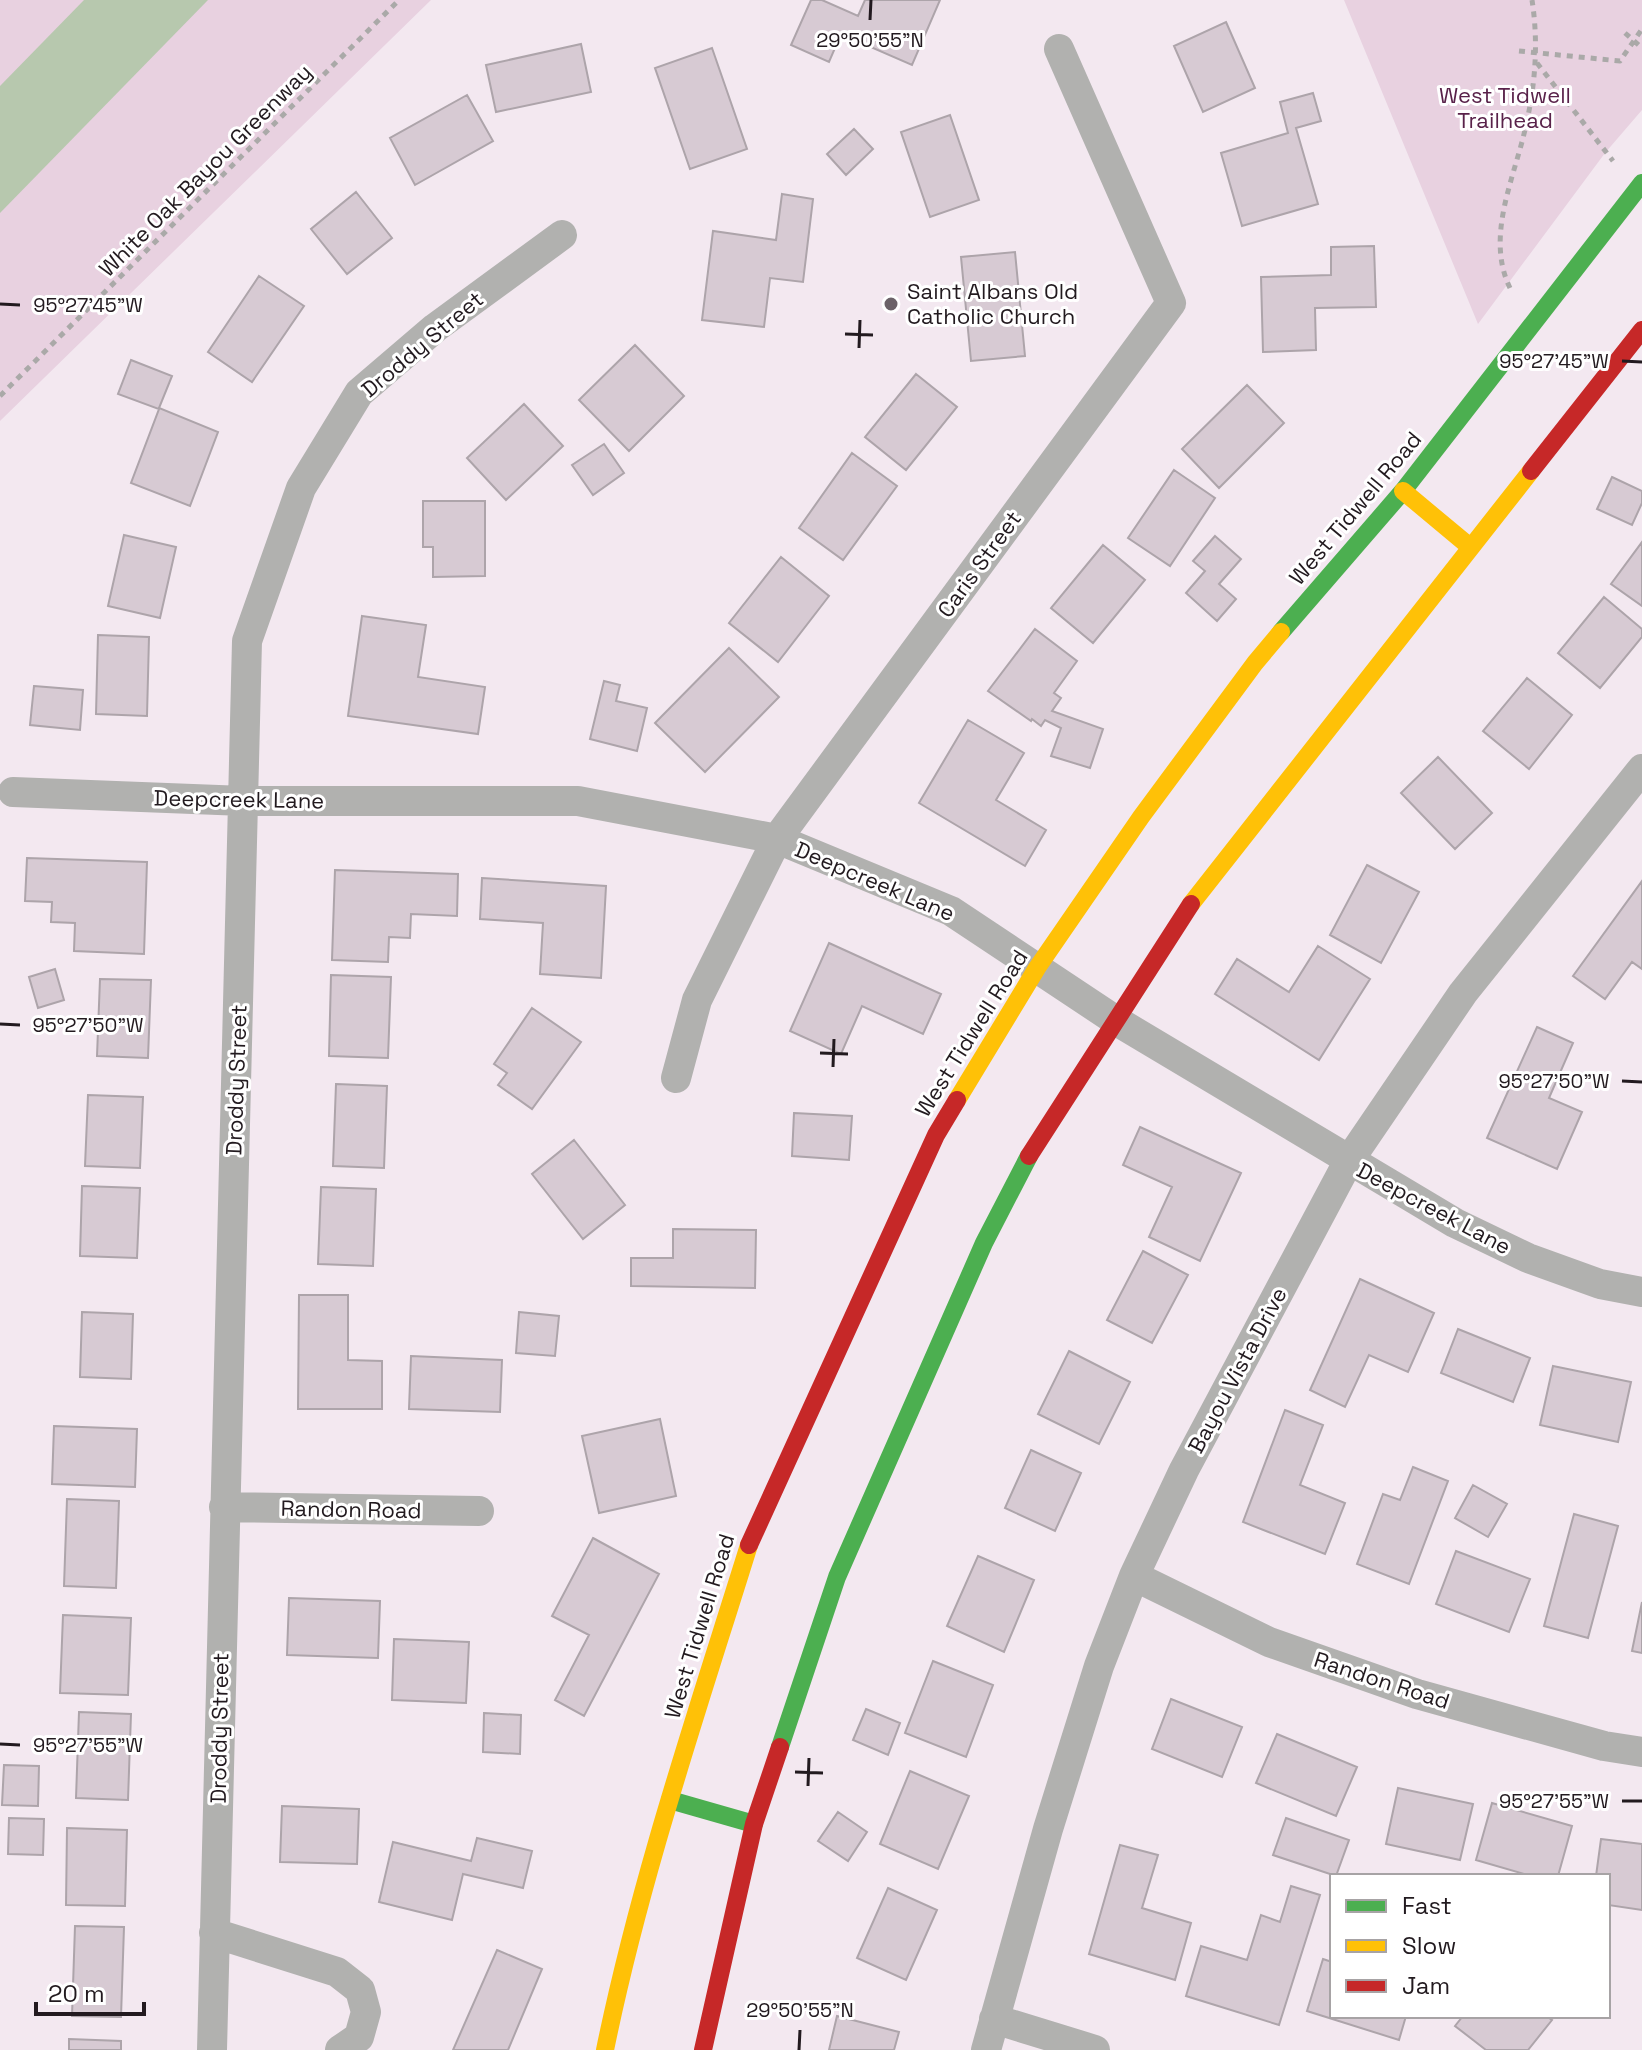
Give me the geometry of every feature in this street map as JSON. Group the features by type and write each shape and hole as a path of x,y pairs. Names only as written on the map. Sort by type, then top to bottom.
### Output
{"main road":[{"name":"West Tidwell Road","path":"605,2050 615,2001 670,1800 752,1534 936,1135 1037,968 1141,817 1255,663 1403,491 1640,185"},
{"path":"703,2050 754,1824 837,1577 984,1243 1037,1140 1202,887 1642,330"},
{"path":"1403,491 1469,546"},
{"path":"670,1800 754,1824"}],"street":[{"name":"Caris Street","path":"676,1078 697,1000 777,839 1171,303 1059,49"},
{"name":"Droddy Street","path":"212,2050 247,641 301,488 359,393 435,328 562,235"},
{"name":"Bayou Vista Drive","path":"986,2050 1048,1829 1099,1666 1134,1576 1184,1470 1348,1162 1463,993 1642,769"},
{"name":"Deepcreek Lane","path":"13,792 244,801 578,801 777,839 951,911 1115,1020 1348,1162 1455,1223 1528,1258 1600,1284 1642,1292"},
{"name":"Randon Road","path":"224,1507 479,1511"},
{"name":"Randon Road","path":"1134,1576 1269,1642 1417,1694 1604,1746 1642,1752"},
{"path":"214,1933 337,1972 360,1990 366,2012 359,2037 340,2050"},
{"path":"994,2019 1095,2050"}],"path":[{"name":"White Oak Bayou Greenway","path":"0,396 399,0"},
{"path":"1531,329 1501,269 1504,200 1524,133 1537,63 1532,0"},
{"path":"1519,51 1620,61 1642,29"},
{"path":"1625,33 1642,48"},
{"path":"1537,63 1605,153 1640,185"}],"green space":[{"path":"0,0 431,0 0,421"},
{"name":"West Tidwell Trailhead","path":"1344,0 1642,0 1642,110 1605,153 1478,324"}],"shaded area":[{"path":"84,0 208,0 0,213 0,86"}],"building":[{"path":"811,0 822,0 858,16 865,0 940,0 912,65 841,34 829,62 791,45"},
{"path":"1226,22 1255,88 1203,112 1174,46"},
{"path":"581,44 591,92 496,112 486,65"},
{"path":"712,48 747,149 690,169 655,68"},
{"path":"1313,93 1321,121 1296,128 1318,204 1242,226 1221,153 1288,133 1280,102"},
{"path":"467,95 493,141 415,185 390,138"},
{"path":"950,115 979,200 930,217 901,132"},
{"path":"854,129 873,149 846,175 827,154"},
{"path":"356,192 392,238 347,274 311,229"},
{"path":"782,194 813,199 803,282 770,278 764,327 702,320 713,231 776,240"},
{"path":"1374,246 1376,307 1315,308 1316,350 1263,352 1261,277 1331,275 1331,247"},
{"path":"1015,252 1025,356 971,361 961,257"},
{"path":"259,276 304,306 252,382 208,352"},
{"path":"635,345 684,396 629,451 579,400"},
{"path":"131,360 172,376 159,408 218,432 190,506 131,483 159,409 118,394"},
{"path":"916,374 957,407 906,470 865,437"},
{"path":"1247,385 1284,423 1219,488 1182,449"},
{"path":"524,404 563,446 506,500 467,458"},
{"path":"604,444 624,473 593,495 572,465"},
{"path":"852,453 897,486 843,560 799,528"},
{"path":"1174,470 1215,498 1170,566 1128,538"},
{"path":"1612,477 1642,491 1642,503 1632,525 1597,509"},
{"path":"423,501 485,501 485,576 433,577 433,547 423,547"},
{"path":"124,535 176,547 160,618 108,606"},
{"path":"1215,536 1241,559 1219,584 1236,599 1217,621 1186,593 1205,571 1193,561"},
{"path":"1642,542 1642,606 1611,584"},
{"path":"1103,545 1145,580 1093,643 1051,608"},
{"path":"781,557 829,596 778,662 729,623"},
{"path":"1604,597 1642,629 1642,637 1600,688 1558,653"},
{"path":"362,616 426,625 418,677 485,687 478,734 348,716"},
{"path":"1035,629 1077,661 1054,693 1061,698 1052,711 1103,729 1090,768 1051,756 1061,728 1045,720 1041,726 1031,721 988,691"},
{"path":"98,635 149,637 147,716 96,714"},
{"path":"729,648 779,697 705,772 655,723"},
{"path":"1527,678 1572,715 1529,769 1483,731"},
{"path":"604,681 620,685 616,701 647,708 637,751 590,739"},
{"path":"34,686 83,690 80,730 30,725"},
{"path":"968,720 1024,753 996,800 1046,830 1025,866 919,803"},
{"path":"1438,757 1492,813 1455,849 1401,793"},
{"path":"27,858 147,862 144,954 74,951 75,923 51,922 52,902 25,901"},
{"path":"1367,865 1419,892 1381,963 1330,935"},
{"path":"335,870 458,874 457,916 411,914 410,938 389,937 388,962 332,960"},
{"path":"482,878 606,886 601,978 540,974 543,923 480,919"},
{"path":"1642,881 1642,969 1632,962 1605,999 1573,976"},
{"path":"829,943 941,994 923,1034 862,1006 841,1054 790,1031"},
{"path":"1318,946 1370,979 1319,1060 1215,994 1237,959 1289,992"},
{"path":"55,969 64,1000 38,1008 29,977"},
{"path":"331,975 391,977 388,1058 329,1056"},
{"path":"100,979 151,980 148,1058 97,1056"},
{"path":"532,1008 581,1042 532,1109 498,1085 507,1073 494,1064"},
{"path":"1537,1027 1573,1043 1549,1098 1582,1112 1557,1169 1487,1138"},
{"path":"336,1084 387,1086 384,1168 333,1166"},
{"path":"88,1095 143,1097 140,1168 85,1166"},
{"path":"794,1113 852,1116 849,1160 792,1156"},
{"path":"1140,1127 1241,1173 1200,1261 1149,1237 1172,1187 1123,1165"},
{"path":"574,1140 625,1205 583,1239 532,1174"},
{"path":"82,1186 140,1188 137,1258 80,1256"},
{"path":"321,1187 376,1189 373,1266 318,1264"},
{"path":"673,1229 756,1230 755,1288 631,1286 631,1258 673,1258"},
{"path":"1143,1251 1188,1275 1152,1343 1107,1320"},
{"path":"1360,1279 1434,1313 1408,1372 1369,1355 1345,1407 1310,1390"},
{"path":"299,1295 348,1295 348,1360 382,1361 382,1409 298,1409"},
{"path":"82,1312 133,1314 131,1379 80,1377"},
{"path":"519,1312 559,1316 555,1356 516,1353"},
{"path":"1458,1329 1530,1358 1513,1402 1441,1373"},
{"path":"1069,1351 1130,1382 1099,1444 1038,1414"},
{"path":"411,1356 502,1360 500,1412 409,1409"},
{"path":"1553,1366 1631,1382 1618,1442 1540,1425"},
{"path":"1285,1410 1323,1425 1300,1485 1345,1503 1325,1554 1243,1522"},
{"path":"660,1419 676,1496 599,1513 582,1436"},
{"path":"54,1426 137,1429 135,1487 52,1484"},
{"path":"1031,1450 1081,1473 1055,1531 1005,1508"},
{"path":"1413,1467 1448,1481 1409,1584 1357,1564 1383,1494 1400,1500"},
{"path":"1473,1485 1507,1504 1488,1537 1455,1518"},
{"path":"67,1499 119,1501 116,1588 64,1586"},
{"path":"1574,1514 1618,1526 1588,1638 1544,1626"},
{"path":"593,1538 659,1574 584,1716 555,1700 589,1635 552,1616"},
{"path":"1456,1551 1530,1579 1509,1632 1436,1604"},
{"path":"978,1556 1034,1580 1004,1652 947,1626"},
{"path":"289,1598 380,1601 378,1658 287,1655"},
{"path":"1642,1602 1642,1653 1632,1651"},
{"path":"63,1615 131,1618 128,1695 60,1693"},
{"path":"394,1639 469,1642 466,1703 392,1700"},
{"path":"933,1661 993,1685 966,1757 905,1733"},
{"path":"1171,1699 1242,1727 1222,1777 1152,1749"},
{"path":"866,1709 900,1723 888,1755 853,1740"},
{"path":"79,1712 131,1714 128,1800 76,1798"},
{"path":"484,1713 521,1715 520,1754 483,1752"},
{"path":"1277,1734 1357,1767 1336,1816 1256,1783"},
{"path":"4,1765 39,1766 38,1806 2,1805"},
{"path":"910,1771 969,1796 938,1869 880,1844"},
{"path":"1398,1788 1473,1804 1460,1860 1386,1844"},
{"path":"1492,1803 1572,1826 1559,1874 1524,1874 1476,1860"},
{"path":"282,1806 359,1809 357,1864 280,1862"},
{"path":"838,1812 867,1832 848,1861 818,1841"},
{"path":"9,1818 44,1819 43,1855 8,1854"},
{"path":"1286,1818 1349,1840 1337,1874 1273,1855"},
{"path":"67,1828 127,1830 125,1906 66,1905"},
{"path":"477,1838 532,1851 523,1888 463,1874 452,1920 379,1902 393,1842 471,1861"},
{"path":"1601,1839 1642,1844 1642,1910 1610,1905 1610,1874 1596,1874"},
{"path":"1120,1845 1158,1855 1142,1908 1191,1923 1175,1980 1089,1954"},
{"path":"1291,1886 1320,1895 1279,2025 1186,1996 1201,1946 1247,1960 1261,1915 1280,1922"},
{"path":"888,1888 937,1910 906,1980 857,1958"},
{"path":"75,1926 124,1927 121,2017 72,2016"},
{"path":"497,1950 542,1969 508,2050 453,2050"},
{"path":"1323,1959 1330,1961 1330,2018 1405,2018 1399,2040 1307,2011"},
{"path":"837,2016 899,2032 894,2050 829,2050"},
{"path":"1461,2018 1552,2020 1528,2050 1486,2050 1455,2026"},
{"path":"69,2039 121,2041 121,2050 69,2050"}],"traffic: fast":[{"path":"1281,632 1403,491 1642,183"},
{"path":"780,1747 837,1577 984,1243 1029,1156"},
{"path":"670,1800 754,1824"}],"traffic: slow":[{"path":"1191,904 1531,471"},
{"path":"1403,491 1469,546"},
{"path":"957,1100 1037,968 1141,817 1281,632"},
{"path":"605,2050 652,1859 749,1545"}],"traffic: jam":[{"path":"1531,471 1642,330"},
{"path":"1029,1156 1191,904"},
{"path":"749,1545 936,1135 957,1100"},
{"path":"703,2050 754,1824 780,1747"}],"place":[{"name":"Saint Albans Old Catholic Church","path":"891,304"}]}
